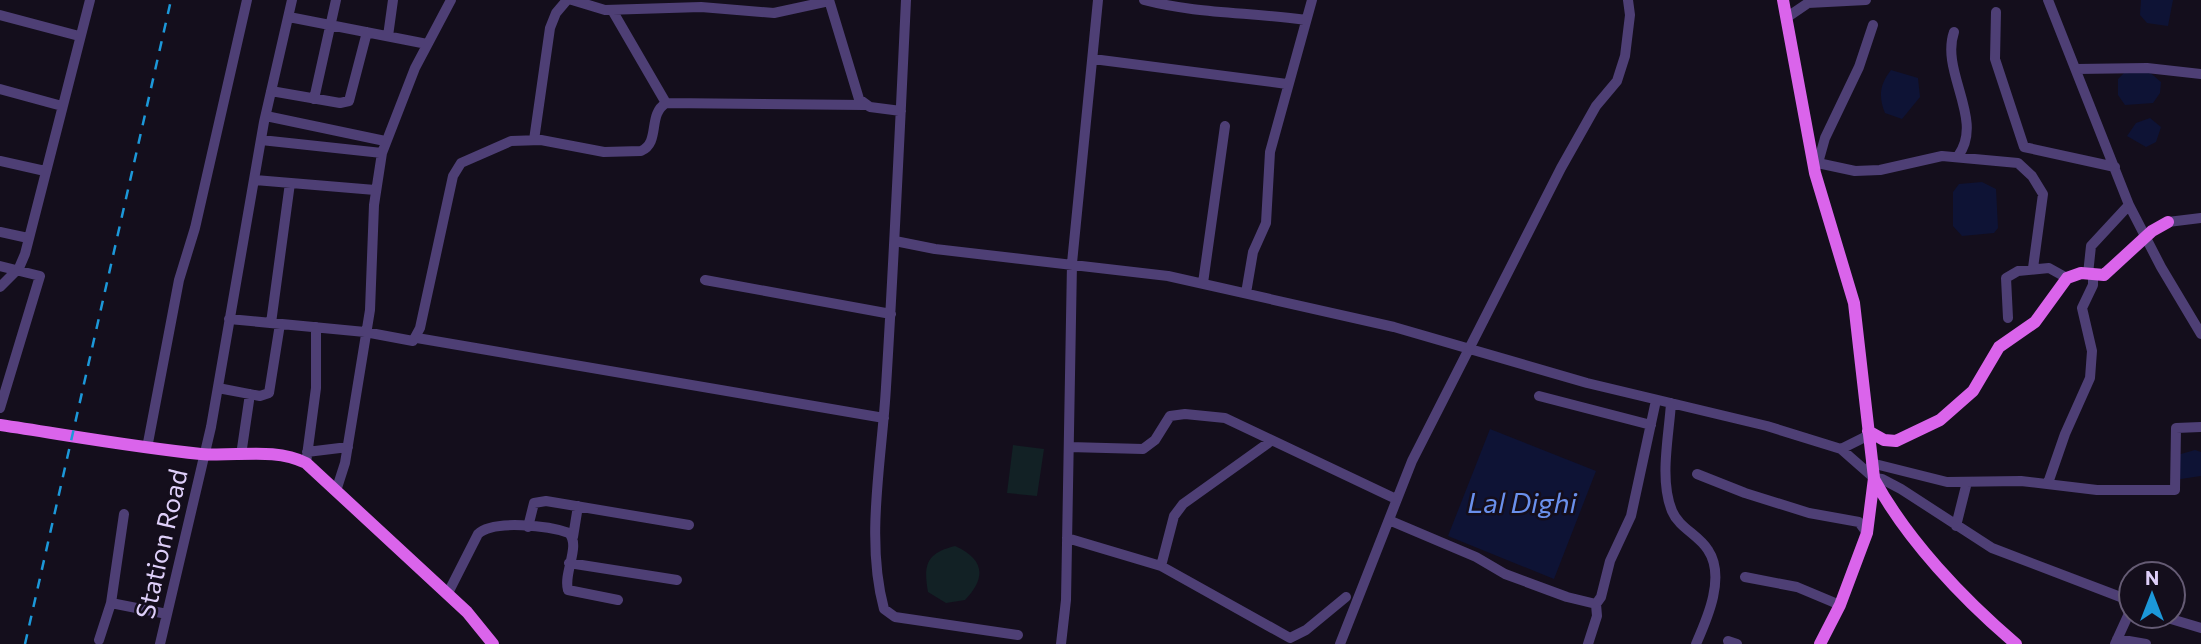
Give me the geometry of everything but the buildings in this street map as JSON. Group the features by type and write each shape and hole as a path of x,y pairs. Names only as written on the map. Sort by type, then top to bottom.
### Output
{"main road":[{"path":"1783,0 1824,211 1844,264 1854,303 1874,478 1884,496 1974,608 2016,644"},
{"path":"1868,433 1884,440 1896,441 1927,428 1959,406 1973,391 1999,346 2035,322 2067,278 2104,275 2168,222"},
{"path":"0,425 147,448 204,454 307,458 336,491 448,593 494,644"},
{"path":"1820,644 1840,605 1867,533 1874,478"}],"street":[{"path":"0,287 19,268 90,0"},
{"path":"147,448 180,280 195,228 247,0"},
{"name":"Station Road","path":"160,644 218,388 261,140 292,0"},
{"path":"314,99 336,0"},
{"path":"388,36 393,0"},
{"path":"336,491 348,447 372,290 375,190 382,153 427,44 451,0"},
{"path":"534,140 550,27 566,0"},
{"path":"572,0 612,10 701,7 774,13 829,0 856,90 864,105"},
{"path":"906,0 891,314 876,520 877,585 884,609 895,617 926,624 1018,635"},
{"path":"1061,644 1066,600 1072,263 1098,0"},
{"path":"1144,0 1199,12 1258,13 1306,20"},
{"path":"1247,293 1253,252 1266,223 1270,152 1312,0"},
{"path":"1340,644 1377,543 1391,521 1396,499 1467,349 1567,157 1596,107 1617,80 1625,56 1630,15 1628,0"},
{"path":"1786,18 1808,3 1866,0"},
{"path":"2048,0 2129,205 2161,267 2201,334"},
{"path":"612,10 666,103"},
{"path":"1996,12 1995,59 2021,141 2032,151 2059,153 2115,167"},
{"path":"0,15 79,36"},
{"path":"289,17 427,44"},
{"path":"1872,25 1859,67 1815,163 1855,171 1880,170 1942,156 2018,163 2032,176 2043,194 2043,213 2033,268"},
{"path":"271,91 349,102 367,32"},
{"path":"1954,32 1951,39 1954,61 1969,131 1966,146 1958,156"},
{"path":"1093,59 1287,84"},
{"path":"2077,69 2147,68 2201,75"},
{"path":"0,89 62,107"},
{"path":"417,338 456,168 468,159 511,141 534,140 604,152 641,151 651,143 656,112 666,103 864,105 901,111"},
{"path":"266,116 385,141"},
{"path":"1203,283 1226,126"},
{"path":"261,140 382,153"},
{"path":"2018,163 2032,151"},
{"path":"0,161 45,170"},
{"path":"255,180 375,190"},
{"path":"218,388 250,394 269,393 290,183"},
{"path":"2048,483 2065,434 2090,378 2092,351 2082,308 2093,285 2090,275 2091,246 2129,205"},
{"path":"2168,222 2201,218"},
{"path":"0,232 28,239"},
{"path":"895,241 1072,263 1203,283 1394,327 1467,349 1767,426 1841,449 1874,478 1901,489 1992,548 2117,596"},
{"path":"0,266 19,268 40,276 5,370 0,408"},
{"path":"2008,318 2006,278 2018,271 2049,268 2067,278"},
{"path":"705,280 891,314"},
{"path":"229,319 365,332 408,341 417,338 884,418"},
{"path":"316,327 316,388 307,458 348,447"},
{"path":"241,455 250,394"},
{"path":"1539,396 1651,425"},
{"path":"1671,403 1668,497 1673,513 1709,550 1714,578 1713,594 1696,644"},
{"path":"1588,644 1597,616 1596,604 1601,597 1610,561 1631,516 1655,405"},
{"path":"1069,447 1143,449 1155,440 1170,416 1185,414 1225,418 1396,499"},
{"path":"1871,463 1947,482 2048,483 2097,490 2175,490 2176,428 2201,427"},
{"path":"1841,449 1868,433"},
{"path":"1161,566 1174,516 1182,504 1271,441"},
{"path":"1697,474 1745,493 1810,513 1859,522 1867,533"},
{"path":"1956,526 1967,482"},
{"path":"528,527 534,503 546,501 689,525"},
{"path":"578,506 569,563 568,590 618,600"},
{"path":"99,640 111,603 124,514"},
{"path":"1391,521 1476,557 1505,574 1596,604"},
{"path":"448,593 474,541 484,528 497,524 563,530 573,537"},
{"path":"1067,538 1161,566 1290,641 1346,597"},
{"path":"569,563 677,580"},
{"path":"1745,577 1797,587 1840,605"},
{"path":"111,603 167,614"},
{"path":"2116,642 2146,644"}],"shaded area":[{"path":"1013,445 1044,449 1037,496 1007,493"},
{"path":"955,546 965,551 977,563 979,576 977,584 965,600 946,603 928,592 927,567 938,552"}],"water":[{"path":"2141,0 2173,0 2168,26 2147,23 2140,15"},
{"path":"1891,70 1918,78 1920,97 1902,119 1885,113 1881,101 1882,85"},
{"path":"2147,70 2161,82 2160,93 2153,103 2125,105 2118,95 2118,79 2125,72"},
{"path":"2150,118 2161,127 2156,142 2146,147 2127,136 2136,123"},
{"path":"1982,182 1996,189 1998,228 1994,233 1962,236 1953,226 1953,192 1959,184"},
{"name":"Lal Dighi","path":"1490,429 1596,471 1554,579 1448,536"},
{"path":"2195,450 2201,452 2201,476 2174,480 2174,456"}],"railway":[{"path":"25,644 171,0"}]}
